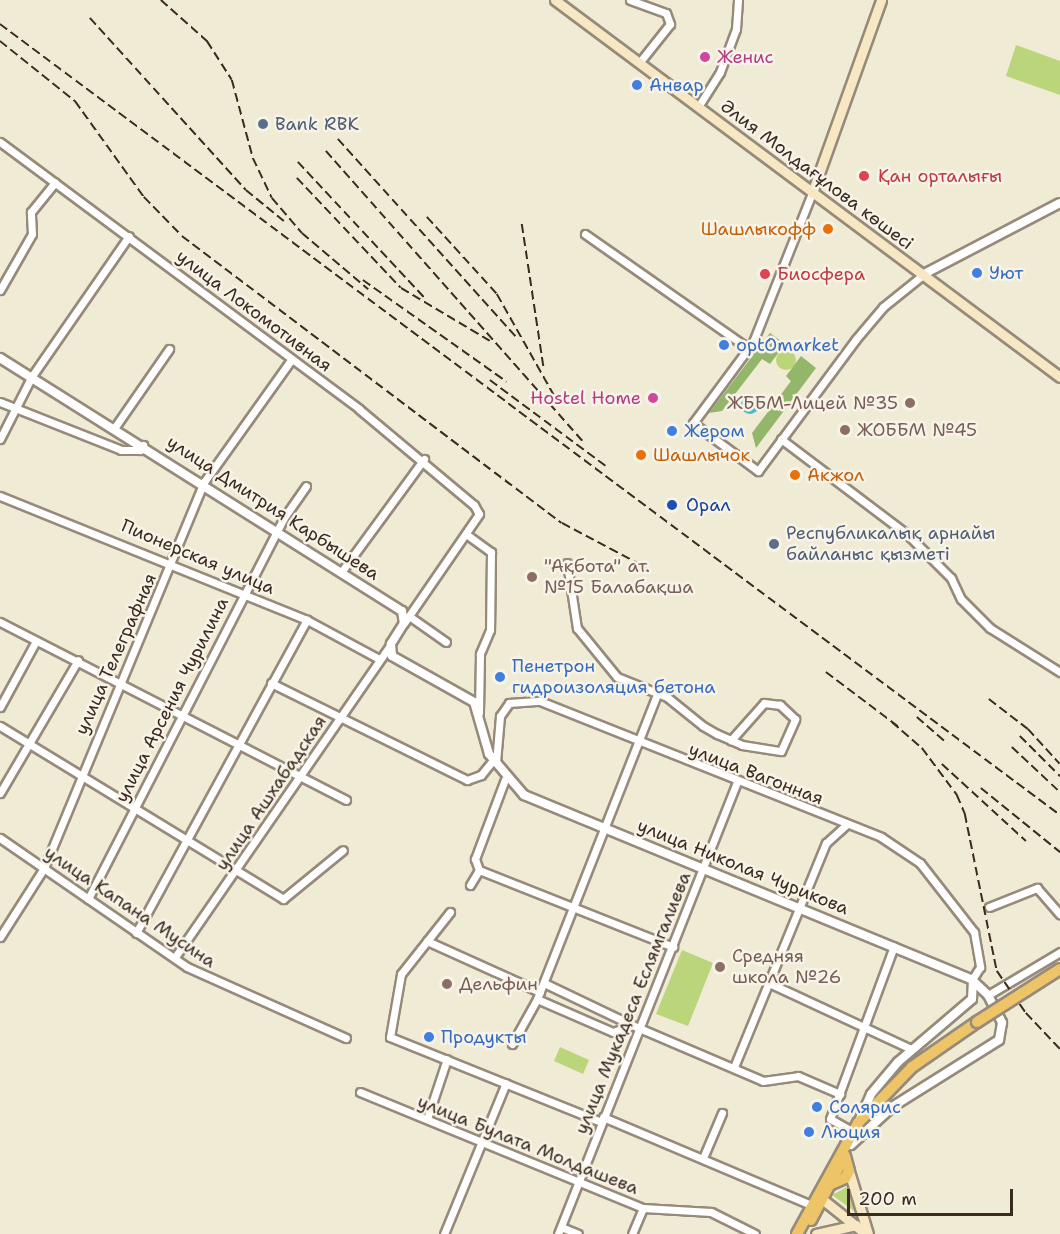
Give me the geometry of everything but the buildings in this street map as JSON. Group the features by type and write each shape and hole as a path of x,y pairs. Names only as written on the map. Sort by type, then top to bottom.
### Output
{"main road":[{"name":"Әлия Молдағұлова көшесі","path":"555,0 1060,377"},
{"path":"812,193 881,0"},
{"path":"805,1234 820,1194 851,1145 917,1072 979,1025 1060,969"},
{"path":"797,1234 855,1127 912,1067 1060,977"},
{"path":"845,1156 867,1234"},
{"path":"820,1194 849,1171"},
{"path":"820,1194 867,1234"},
{"path":"816,1234 856,1225"}],"street":[{"path":"630,0 666,13 670,24 639,63"},
{"path":"698,107 720,72 736,29 738,0"},
{"name":"улица Локомотивная","path":"0,142 129,236 458,486 479,514 466,534"},
{"path":"0,291 32,234 31,212 55,182"},
{"path":"812,193 769,310 748,348 693,423 758,471 883,307 924,274 1060,203"},
{"path":"585,234 748,348"},
{"path":"0,439 32,376 129,236"},
{"path":"115,427 169,349"},
{"name":"улица Дмитрия Карбышева","path":"0,358 204,482 402,611 407,620 446,642"},
{"name":"улица Телеграфная","path":"1,932 44,868 118,682 172,564 204,482 291,360"},
{"path":"0,402 121,450 140,450 144,445"},
{"path":"781,439 908,535 939,566 990,628 1060,672"},
{"path":"342,571 424,459"},
{"name":"улица Арсения Чурилина","path":"88,899 180,714 244,594 306,486"},
{"name":"Пионерская улица","path":"0,496 307,620 380,659"},
{"path":"391,644 466,534 490,552 490,630 480,654 479,713"},
{"path":"567,563 577,628 610,672 657,695 731,740 781,751 795,719 780,705 764,703 731,740"},
{"path":"136,933 190,838 271,683 307,620"},
{"path":"0,622 78,660 346,800"},
{"path":"0,707 36,641"},
{"name":"улица Николая Чурикова","path":"391,644 396,661 474,702 494,763 505,779 537,802 894,945 972,980 988,995"},
{"name":"улица Ашхабадская","path":"175,957 391,644"},
{"path":"0,793 78,660"},
{"path":"271,683 338,721 467,780 482,776 494,763"},
{"path":"512,1044 538,995 607,831 641,744 657,695"},
{"name":"улица Вагонная","path":"494,763 500,716 519,699 540,701 737,783 881,837 920,862 974,932 980,967 972,980"},
{"path":"0,726 135,804 284,899 343,849"},
{"path":"505,779 475,859 480,870 573,909 672,946"},
{"name":"улица Мукадеса Еслямгалиева","path":"560,1231 636,1026 672,946 737,783"},
{"path":"734,1067 826,843 847,824"},
{"name":"улица Капана Мусина","path":"0,838 136,933 218,983 346,1038"},
{"path":"470,885 480,870"},
{"path":"989,907 1037,888 1060,914"},
{"path":"450,912 401,974 390,1037 703,1158 820,1194"},
{"path":"427,941 613,1032 636,1026"},
{"path":"894,945 830,1119 855,1127 875,1087 911,1049 972,999 988,995 1060,952"},
{"path":"972,980 972,999"},
{"path":"543,983 763,1081 798,1076 840,1094"},
{"path":"769,983 911,1049"},
{"path":"851,1145 892,1107 999,1040 1002,1023 988,995"},
{"path":"427,1119 447,1059"},
{"path":"444,1234 506,1083"},
{"name":"улица Булата Молдашева","path":"360,1092 482,1141 578,1184 643,1208 711,1212 755,1234"},
{"path":"703,1158 722,1113"},
{"path":"632,1234 643,1208"},
{"path":"560,1231 579,1234"}],"green space":[{"path":"1016,45 1060,61 1060,95 1006,76"},
{"path":"770,333 785,344 770,364 762,359 722,411 709,413"},
{"path":"782,350 790,350 796,356 796,364 790,370 782,370 776,364 776,356"},
{"path":"801,356 816,368 756,448 752,433 791,381 786,376"},
{"path":"682,950 713,963 688,1026 656,1014"},
{"path":"560,1047 589,1060 583,1074 554,1061"},
{"path":"849,1186 861,1216 832,1195"}],"water":[{"path":"750,396 756,399 759,405 756,411 750,414 744,411 741,405 744,399"}],"railway":[{"path":"161,0 207,41 232,80 253,158 272,198 302,233 368,289"},
{"path":"90,18 246,190 284,221"},
{"path":"0,24 1060,815"},
{"path":"0,41 75,101 144,197 182,236 562,523 647,568"},
{"path":"338,139 518,339"},
{"path":"326,151 583,441"},
{"path":"298,162 425,298"},
{"path":"297,178 401,288 492,342"},
{"path":"427,217 497,294 555,397"},
{"path":"522,224 544,369"},
{"path":"363,280 507,382"},
{"path":"490,380 606,466"},
{"path":"826,672 899,727"},
{"path":"989,699 1028,729 1060,764"},
{"path":"917,717 947,743"},
{"path":"892,722 922,748 957,795 965,814 997,971 1026,1013 1060,1049"},
{"path":"1020,736 1060,776"},
{"path":"1012,747 1060,792"},
{"path":"942,764 1026,841"},
{"path":"981,788 1060,852"}],"place":[{"name":"Женис","path":"705,57"},
{"name":"Анвар","path":"637,85"},
{"name":"Bank RBK","path":"263,124"},
{"name":"Қан орталығы","path":"864,176"},
{"name":"Шашлыкофф","path":"828,229"},
{"name":"Уют","path":"977,273"},
{"name":"Биосфера","path":"765,274"},
{"name":"optOmarket","path":"724,345"},
{"name":"Hostel Home","path":"653,398"},
{"name":"ЖББМ-Лицей №35","path":"910,403"},
{"name":"ЖОББМ №45","path":"845,430"},
{"name":"Жером","path":"672,431"},
{"name":"Шашлычок","path":"641,455"},
{"name":"Акжол","path":"795,475"},
{"name":"Орал","path":"672,505"},
{"name":"Республикалық арнайы байланыс қызметі","path":"774,544"},
{"name":"\"Ақбота\" ат. №15 Балабақша","path":"532,577"},
{"name":"Пенетрон гидроизоляция бетона","path":"500,677"},
{"name":"Средняя школа №26","path":"720,967"},
{"name":"Дельфин","path":"447,984"},
{"name":"Продукты","path":"429,1037"},
{"name":"Солярис","path":"817,1107"},
{"name":"Люция","path":"809,1132"}]}
